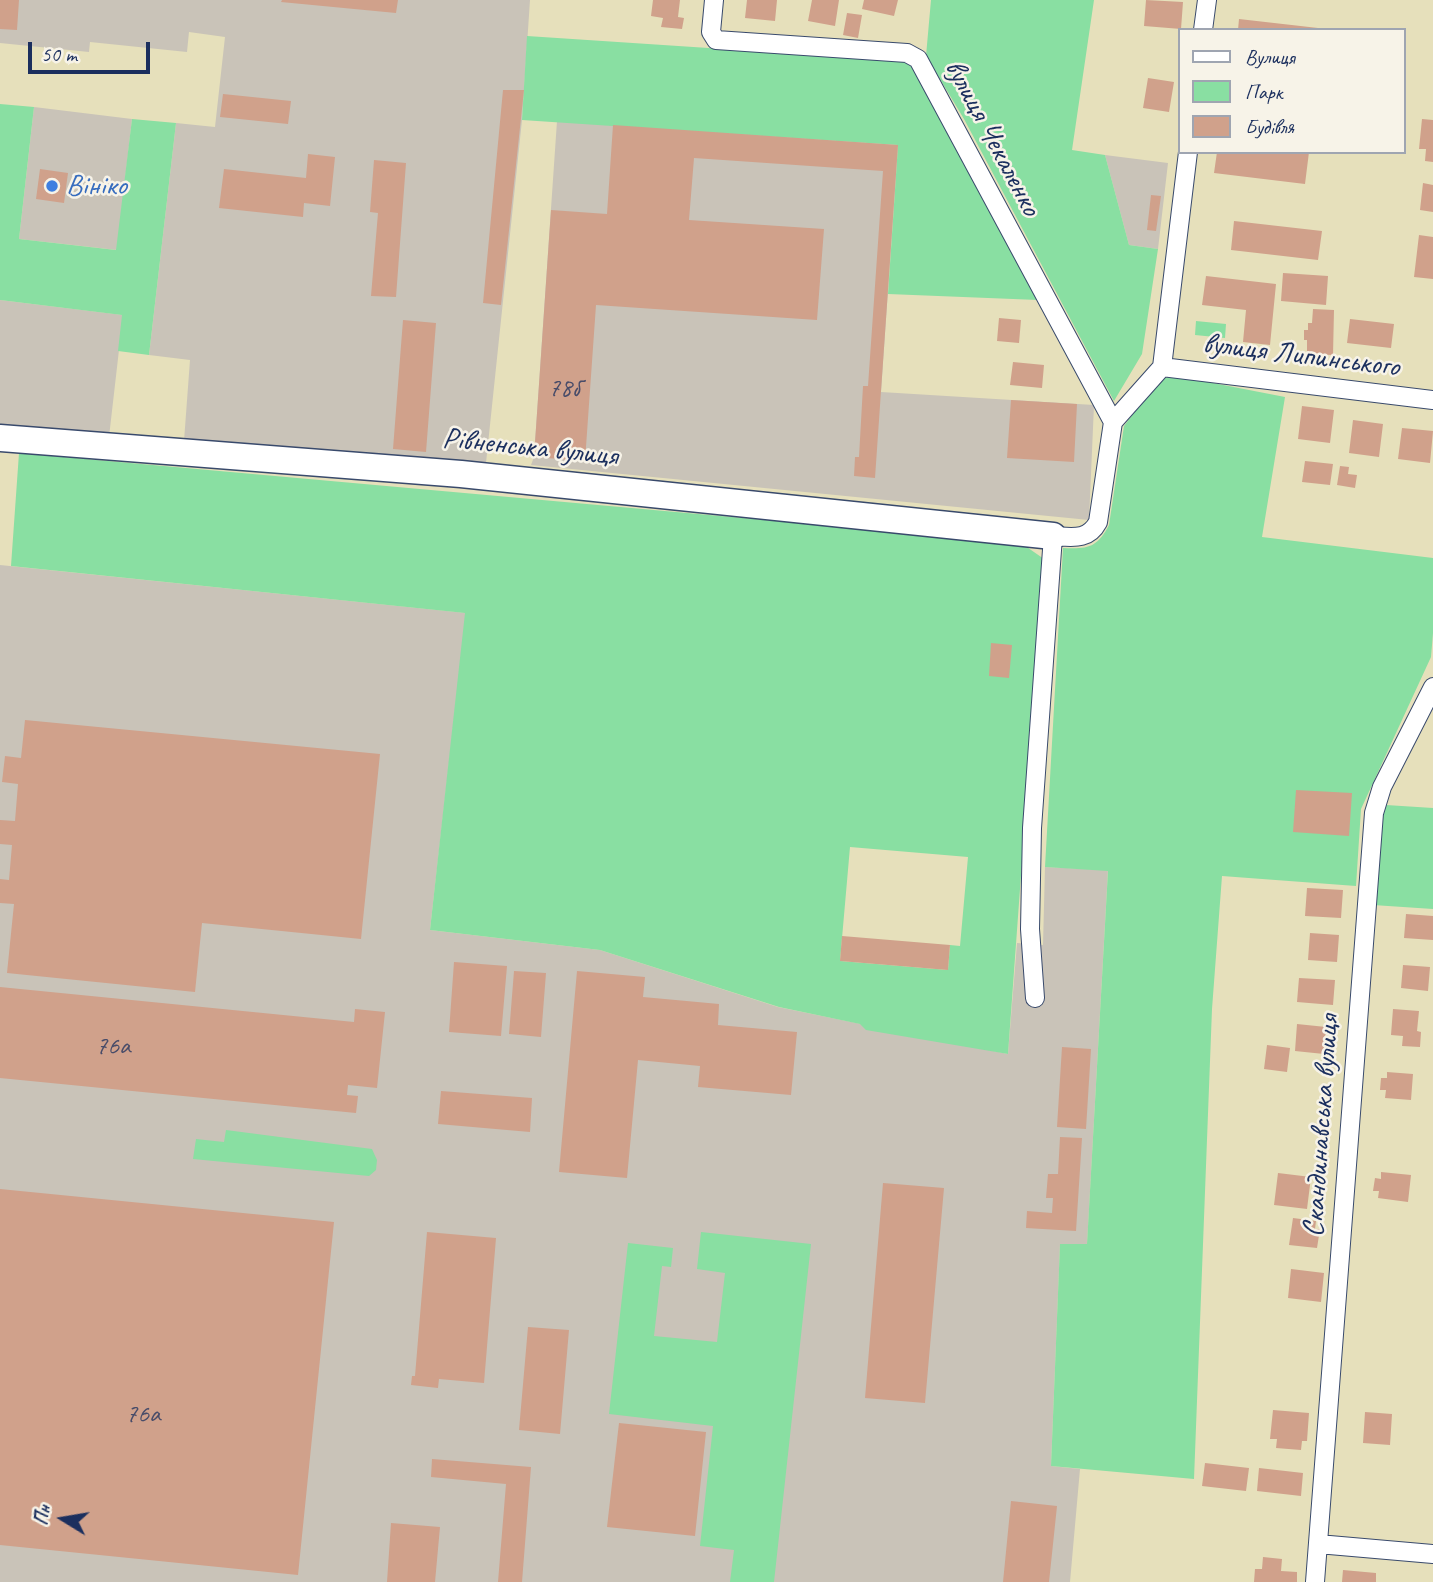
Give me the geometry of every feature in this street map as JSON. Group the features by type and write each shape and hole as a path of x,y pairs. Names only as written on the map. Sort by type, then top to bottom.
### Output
{"street":[{"name":"вулиця Чекаленко","path":"714,0 711,32 716,40 907,53 918,59 1113,422"},
{"path":"1203,28 1207,0"},
{"path":"1035,998 1030,929 1032,828 1053,536 1082,538 1093,532 1098,522 1113,422 1162,367 1188,154"},
{"name":"вулиця Липинського","path":"1162,367 1433,400"},
{"name":"Рівненська вулиця","path":"0,438 461,474 1053,536"},
{"name":"Скандинавська вулиця","path":"1315,1582 1374,813 1381,787 1433,687"},
{"path":"1318,1544 1433,1554"}],"shaded area":[{"path":"0,0 530,0 522,120 486,463 184,441 190,360 149,355 176,123 215,127 225,37 189,32 187,52 90,42 89,52 0,43"},
{"path":"34,107 132,119 117,250 19,239"},
{"path":"557,121 898,145 881,392 1094,405 1089,520 531,465 534,457"},
{"path":"1105,155 1168,163 1158,249 1129,245"},
{"path":"0,300 123,315 109,437 0,428"},
{"path":"0,565 466,613 430,930 600,950 778,1007 1008,1054 1017,943 1043,945 1045,867 1108,870 1087,1245 1060,1245 1051,1466 1080,1469 1070,1582 0,1582"}],"green space":[{"path":"931,0 1094,0 1072,150 1105,155 1129,245 1158,249 1142,354 1114,401 964,119 926,56"},
{"path":"527,36 905,61 911,65 1038,300 888,294 898,145 522,120"},
{"path":"0,104 34,107 19,239 116,250 132,119 176,123 149,355 118,351 122,315 0,300"},
{"path":"1196,321 1226,324 1225,338 1195,335"},
{"path":"1177,376 1285,397 1262,537 1433,558 1431,657 1361,809 1356,886 1222,876 1212,1009 1194,1479 1051,1466 1060,1244 1087,1244 1108,871 1045,867 1063,548 1091,546 1105,533 1109,525 1124,426 1159,379"},
{"path":"19,453 1021,543 1044,559 1008,1054 866,1030 860,1024 779,1007 600,950 430,930 465,613 11,566","holes":["850,847 968,857 960,946 950,945 948,970 840,961"]},
{"path":"1386,805 1433,808 1433,909 1373,905 1381,814"},
{"path":"226,1130 372,1149 377,1160 376,1170 369,1176 193,1159 196,1139 224,1142"},
{"path":"701,1232 811,1244 774,1582 730,1582 734,1550 700,1546 713,1426 609,1414 628,1243 673,1248 671,1267 662,1266 654,1336 717,1342 725,1273 697,1269"}],"building":[{"path":"0,0 19,0 17,30 0,29"},
{"path":"398,0 396,13 281,2"},
{"path":"653,0 680,0 678,17 684,18 682,29 661,27 663,18 651,16"},
{"path":"747,0 777,0 775,21 745,18"},
{"path":"812,0 839,0 835,26 808,21"},
{"path":"864,0 898,0 894,16 862,9"},
{"path":"1146,0 1183,2 1181,28 1144,26"},
{"path":"847,13 862,15 858,38 843,35"},
{"path":"1239,19 1318,28 1238,28"},
{"path":"1148,78 1174,82 1169,112 1143,108"},
{"path":"503,90 524,90 501,305 483,303"},
{"path":"223,94 291,101 288,124 220,117"},
{"path":"1422,119 1433,120 1433,162 1425,161 1426,149 1419,149"},
{"path":"613,125 898,145 875,478 854,476 855,457 859,457 863,386 868,386 883,171 694,158 689,220 824,229 817,320 596,305 585,461 534,457 551,210 607,214"},
{"path":"308,154 335,157 330,206 304,203 303,217 219,208 224,169 306,178"},
{"path":"1217,154 1309,154 1305,184 1214,173"},
{"path":"374,160 406,163 396,297 371,296 378,213 370,212"},
{"name":"Вініко","path":"40,169 68,173 64,203 36,199"},
{"path":"1423,183 1433,185 1433,212 1420,210"},
{"path":"1151,195 1161,196 1156,231 1147,230"},
{"path":"1234,221 1322,231 1318,260 1231,250"},
{"path":"1419,235 1433,237 1433,279 1414,277"},
{"path":"1283,273 1328,276 1326,305 1281,301"},
{"path":"1206,276 1276,284 1270,345 1243,342 1246,310 1202,305"},
{"path":"1313,309 1334,310 1333,355 1307,354 1304,330 1308,330 1308,323 1312,323"},
{"path":"999,318 1021,320 1019,343 997,341"},
{"path":"1350,319 1394,324 1391,348 1347,343"},
{"path":"403,320 436,323 426,452 393,449"},
{"path":"1013,362 1044,365 1042,388 1010,385"},
{"path":"1011,400 1077,404 1074,462 1007,458"},
{"path":"1302,406 1334,410 1330,443 1298,439"},
{"path":"1353,420 1383,424 1379,457 1349,453"},
{"path":"1402,428 1433,431 1430,463 1398,459"},
{"path":"1305,461 1333,464 1330,485 1302,482"},
{"path":"1340,466 1349,467 1348,474 1357,475 1355,488 1337,485"},
{"path":"991,643 1012,645 1009,678 989,676"},
{"path":"25,720 380,754 361,939 202,923 195,992 7,973 14,904 0,903 0,879 9,880 12,845 0,844 0,820 15,821 18,784 2,782 5,756 21,758"},
{"path":"1296,790 1352,793 1349,836 1293,832"},
{"path":"1307,888 1343,890 1341,918 1305,916"},
{"path":"1406,914 1433,916 1433,940 1404,938"},
{"path":"1310,933 1339,935 1337,962 1308,960"},
{"path":"842,936 950,945 948,970 840,961"},
{"path":"454,962 507,966 501,1036 449,1032"},
{"path":"1403,965 1430,967 1428,991 1401,988"},
{"path":"514,971 546,973 541,1037 509,1034"},
{"path":"577,971 645,977 643,997 719,1004 718,1025 797,1032 791,1095 698,1087 700,1066 638,1060 627,1178 559,1172"},
{"path":"1299,978 1335,980 1333,1005 1297,1002"},
{"path":"0,987 354,1022 355,1009 385,1012 377,1088 348,1085 347,1095 358,1096 356,1113 0,1078"},
{"path":"1393,1009 1419,1011 1417,1031 1421,1032 1420,1047 1402,1046 1403,1036 1391,1035"},
{"path":"1297,1024 1326,1027 1324,1054 1295,1051"},
{"path":"1267,1045 1290,1048 1287,1072 1264,1069"},
{"path":"1062,1047 1091,1049 1086,1129 1057,1127"},
{"path":"1387,1072 1413,1074 1411,1100 1385,1098 1386,1090 1380,1090 1381,1078 1387,1078"},
{"path":"441,1091 532,1098 530,1132 438,1124"},
{"path":"1060,1137 1082,1138 1076,1231 1026,1228 1027,1211 1052,1213 1053,1198 1046,1198 1048,1174 1058,1174"},
{"path":"1381,1172 1411,1175 1408,1202 1378,1198 1379,1191 1373,1191 1375,1178 1381,1179"},
{"path":"1278,1173 1311,1177 1307,1209 1274,1205"},
{"path":"883,1183 944,1188 925,1403 865,1398"},
{"path":"0,1189 334,1222 298,1575 0,1545"},
{"path":"1293,1218 1316,1221 1315,1229 1320,1229 1317,1248 1289,1245"},
{"path":"427,1232 496,1238 484,1383 439,1379 438,1388 411,1385 412,1376 415,1376"},
{"path":"1291,1269 1324,1273 1321,1302 1288,1298"},
{"path":"528,1327 569,1330 560,1434 519,1430"},
{"path":"1273,1410 1309,1413 1307,1441 1302,1441 1301,1450 1276,1448 1277,1439 1270,1439"},
{"path":"1365,1412 1392,1414 1390,1445 1363,1443"},
{"path":"619,1423 706,1432 695,1536 607,1527"},
{"path":"432,1459 531,1467 522,1582 498,1582 506,1484 431,1477"},
{"path":"1205,1463 1249,1468 1246,1491 1202,1486"},
{"path":"1259,1468 1303,1473 1301,1496 1257,1491"},
{"path":"1011,1501 1057,1506 1049,1582 1003,1582"},
{"path":"391,1523 440,1527 435,1582 387,1582"},
{"path":"1263,1557 1282,1559 1281,1571 1297,1572 1297,1582 1254,1582 1255,1569 1262,1569"},
{"path":"1343,1570 1376,1573 1376,1582 1342,1582"}],"place":[{"name":"Вініко","path":"52,186"}]}
